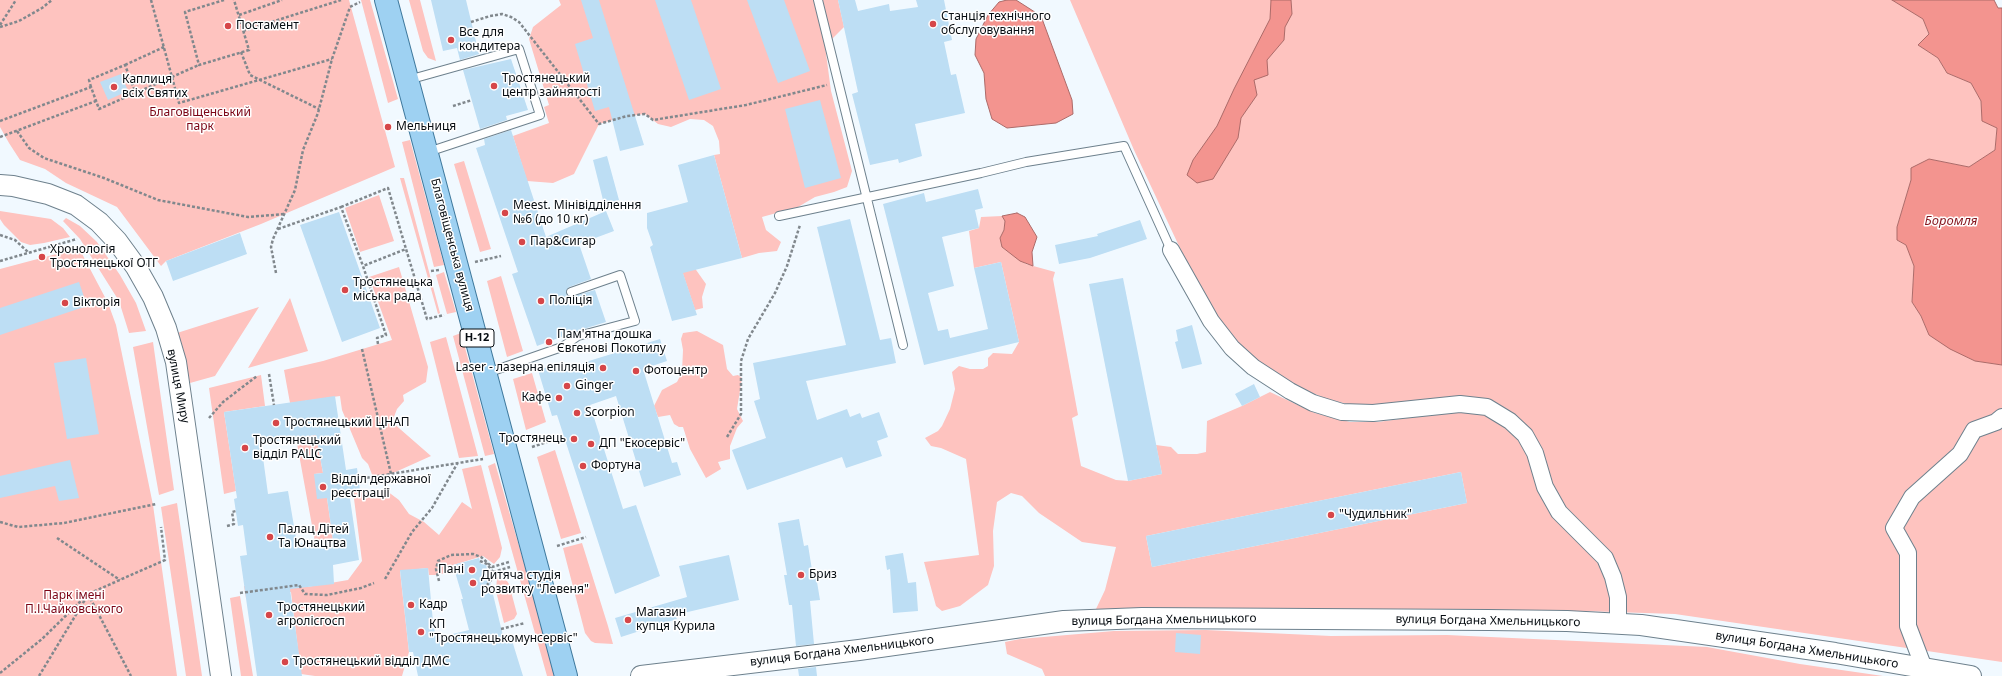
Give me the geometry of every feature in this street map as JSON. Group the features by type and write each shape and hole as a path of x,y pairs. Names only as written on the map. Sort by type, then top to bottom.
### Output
{"main road":[{"name":"Благовіщенська вулиця","path":"386,0 566,676"}],"street":[{"name":"вулиця Миру","path":"0,185 13,186 48,194 76,205 99,222 117,241 136,267 153,297 166,328 176,362 221,676"},
{"path":"1171,250 1211,321 1232,348 1253,367 1290,391 1314,403 1342,412 1373,413 1460,404 1487,408 1510,421 1525,435 1535,453 1545,487 1559,512 1605,558 1613,577 1618,597 1618,624"},
{"path":"1924,668 1908,626 1908,552 1894,528 1912,497 1960,454 1974,430 1996,422 2002,417"},
{"name":"вулиця Богдана Хмельницького","path":"641,676 859,650 1064,621 1142,618 1488,620 1618,624 1835,653 1971,676"}],"lane":[{"path":"818,0 903,346"},
{"path":"408,80 520,49 540,115 427,152"},
{"path":"779,216 1026,162 1124,146 1171,250"},
{"path":"486,373 562,347 578,336 635,321 620,275 571,292"}],"path":[{"path":"0,26 16,0"},
{"path":"0,26 19,21 42,8 52,0"},
{"path":"151,0 179,103 332,58"},
{"path":"199,65 185,12 213,2 224,0"},
{"path":"164,47 89,80 99,109 136,94 171,76 199,65 249,50 234,0"},
{"path":"239,15 282,0"},
{"path":"243,31 341,0"},
{"path":"276,274 271,247 295,190 303,150 319,109 332,58 350,7 360,2"},
{"path":"471,22 502,14 519,22 599,124 627,116 646,114 653,120 746,105 838,83"},
{"path":"241,52 250,76 319,109"},
{"path":"125,65 136,94"},
{"path":"0,121 91,87"},
{"path":"453,106 472,100"},
{"path":"0,137 96,101"},
{"path":"16,131 29,148 44,158 104,178 158,200 248,217 285,214"},
{"path":"278,229 341,207 388,188 427,319 444,315"},
{"path":"341,207 386,335 377,338 378,344"},
{"path":"727,437 741,414 740,361 748,339 775,292 787,266 798,235 803,211"},
{"path":"0,235 15,240 29,253"},
{"path":"0,261 77,240"},
{"path":"363,266 406,249"},
{"path":"362,349 391,474"},
{"path":"269,374 274,405"},
{"path":"209,418 223,402 257,376"},
{"path":"532,447 556,439"},
{"path":"347,481 483,459"},
{"path":"385,579 412,532 432,508 458,464"},
{"path":"0,522 18,527 64,523 156,504"},
{"path":"227,526 234,524 232,512 236,511"},
{"path":"0,673 42,639 88,594 165,560 161,528"},
{"path":"557,546 586,537"},
{"path":"57,538 120,580"},
{"path":"439,581 436,569 438,561 451,555 473,554 481,557 492,567 509,562"},
{"path":"480,560 487,564 493,572"},
{"path":"493,572 510,567"},
{"path":"487,585 491,580 493,572"},
{"path":"240,593 299,585 305,594 327,595 361,588 374,583"},
{"path":"39,676 88,594"},
{"path":"88,594 131,676"},
{"path":"501,629 525,623"}],"green space":[{"name":"Благовіщенський парк","path":"0,0 349,0 395,167 261,224 166,261 161,266 117,207 66,183 45,169 20,160 9,143 0,127"},
{"path":"361,0 370,0 398,99 388,103"},
{"path":"409,0 420,0 436,61 428,58 423,51"},
{"path":"559,0 838,0 844,27 825,46 831,91 852,171 847,187 815,197 798,207 762,217 766,230 781,242 777,251 759,253 742,258 714,155 720,154 719,141 713,126 704,120 690,119 671,127 658,124 645,114 627,116 599,124 574,174 553,183 527,181 513,136 549,123 544,107 549,105 529,39 533,27 561,5"},
{"path":"1070,0 1892,0 1923,19 1929,35 1918,45 1938,58 1947,73 1971,83 1981,101 1982,120 1997,128 1995,150 1969,167 1929,159 1911,180 1897,227 1897,240 1906,245 1910,254 1914,266 1912,302 1921,316 1929,335 1975,361 2002,365 2002,662 1675,614 1584,611 1096,609 1105,590 1116,547 1082,542 1039,513 1022,496 1011,493 997,502 993,531 994,566 988,585 960,606 942,611 936,606 924,562 979,555 966,459 941,448 931,446 925,438 938,431 950,409 955,389 952,372 959,366 970,369 983,369 988,366 988,358 993,353 1012,354 1019,342 1001,262 974,268 969,231 979,228 981,217 1002,216 1005,221 1004,230 1000,238 1002,247 1026,264 1055,272 1053,279 1078,415 1072,418 1081,466 1116,480 1128,481 1162,474 1156,445 1171,447 1178,454 1197,454 1206,452 1207,421 1270,392 1315,413 1350,422 1378,422 1444,413 1455,397 1397,405 1352,405 1326,399 1260,365 1236,341 1220,320 1186,261 1134,150","holes":["1461,472 1467,503 1152,567 1146,536"]},
{"path":"410,140 444,265 434,267 402,142"},
{"path":"464,161 491,249 480,252 454,164"},
{"path":"400,178 404,178 440,313 438,314"},
{"path":"379,195 394,241 360,252 345,208"},
{"path":"0,211 51,219 63,228 70,237 30,245 21,242 4,225 0,219"},
{"path":"66,218 80,226 97,242 120,275 136,303 146,331 129,333 119,301 80,239 63,221"},
{"name":"Парк імені П.І.Чайковського","path":"79,248 108,303 116,325 153,505 177,676 0,676 0,269"},
{"path":"399,267 428,367 426,382 403,395 404,401 397,409 392,422 431,456 391,474 373,477 368,464 362,458 342,410 340,396 290,403 284,370 323,361 392,340 369,277"},
{"path":"694,267 706,284 702,297 703,308 695,310 682,271"},
{"path":"444,272 456,312 447,314 436,275"},
{"path":"501,276 523,351 507,357 487,281"},
{"path":"290,298 308,351 248,368"},
{"path":"259,307 215,376 190,383 177,333"},
{"path":"697,331 723,345 727,369 733,376 738,375 742,378 737,409 743,421 737,428 730,446 730,459 718,462 721,469 706,478 690,449 683,427 679,427 674,424 670,415 658,417 654,406 662,390 677,382 682,372 683,350 681,339 683,333"},
{"path":"461,333 494,454 485,456 453,336"},
{"path":"446,337 478,456 459,458 430,342"},
{"path":"153,342 174,490 159,495 133,347"},
{"path":"532,373 546,422 526,430 513,379"},
{"path":"261,375 265,406 224,412 236,491 224,494 209,388"},
{"path":"316,435 323,473 314,474 327,498 333,540 315,542 296,438"},
{"path":"555,450 581,533 561,539 537,457"},
{"path":"495,463 545,636 554,676 547,676 488,466"},
{"path":"481,465 502,548 500,557 494,564 483,556 453,565 446,573 435,575 429,575 428,568 400,571 409,652 402,676 315,676 301,674 291,592 246,598 244,586 302,578 307,587 348,580 362,561 353,491 387,491 399,500 409,514 424,522 439,535 462,502 472,509 462,469"},
{"path":"177,503 202,676 186,676 161,507"},
{"path":"582,543 613,644 595,643 591,641 585,633 563,548"},
{"path":"497,577 507,581 509,584 517,614 514,619 504,623 496,591"},
{"path":"240,596 253,676 241,676 230,598"},
{"path":"1206,630 1331,636 1447,635 1707,647 1800,664 1883,676 1045,676 1042,669 1007,654 1005,642 1020,639 1114,631"}],"water":[{"path":"1016,0 1041,16 1072,100 1073,114 1056,123 1007,128 992,119 986,99 984,73 975,55 976,39 988,15 999,2"},
{"path":"1271,0 1291,0 1292,14 1285,27 1284,40 1267,60 1268,75 1254,80 1257,95 1241,118 1238,138 1213,179 1197,183 1187,175 1193,160 1217,126 1270,19"},
{"name":"Боромля","path":"1892,0 1994,0 1998,8 2002,8 2002,365 1975,361 1950,349 1929,335 1921,316 1912,302 1914,266 1906,245 1897,240 1897,227 1911,180 1911,168 1929,159 1969,167 1995,150 1997,128 1982,121 1981,101 1971,83 1947,73 1938,58 1918,45 1929,34 1923,19"},
{"path":"1017,213 1025,217 1037,237 1032,252 1033,266 1020,261 1002,247 1000,238 1004,230 1005,221 1002,216"}],"building":[{"path":"431,0 466,0 479,54 460,60 457,48 443,51"},
{"path":"581,0 599,0 644,145 620,151 609,107 595,111 575,44 593,38"},
{"path":"655,0 691,0 721,89 689,100"},
{"path":"747,0 784,0 810,71 778,83"},
{"path":"838,0 855,0 858,11 889,4 890,11 918,7 916,0 944,0 952,40 944,42 951,75 956,74 965,113 915,124 922,156 899,163 898,159 870,165 852,94 858,92"},
{"name":"Тростянецький центр зайнятості","path":"511,59 528,110 506,116 507,120 480,129 463,70"},
{"name":"Каплиця всіх Святих","path":"121,74 128,91 108,100 100,82"},
{"path":"820,100 841,178 805,188 785,109"},
{"path":"511,130 546,237 606,211 614,231 579,244 591,279 569,287 566,291 567,296 570,297 595,290 606,322 537,346 512,274 518,272 476,148 485,145 484,139"},
{"path":"714,155 742,258 683,273 697,315 672,321 650,247 653,245 647,228 647,213 688,202 678,165"},
{"path":"607,156 619,200 604,204 593,160"},
{"path":"978,189 983,208 975,210 979,228 942,237 954,286 928,293 938,331 948,329 950,338 988,329 974,268 1001,262 1019,342 924,365 883,204 924,193 926,202"},
{"name":"Тростянецька міська рада","path":"339,212 380,328 342,342 300,225"},
{"path":"850,219 880,340 891,338 896,363 806,381 817,420 847,409 850,417 860,413 862,418 879,412 888,437 877,441 882,456 846,468 842,457 747,490 732,450 766,438 754,401 760,399 753,363 846,345 817,227"},
{"path":"1140,220 1147,239 1090,258 1059,264 1055,245 1098,236 1097,234"},
{"path":"240,233 247,254 173,281 166,261"},
{"path":"1123,278 1162,474 1128,481 1089,284"},
{"path":"79,282 87,306 0,335 0,308"},
{"path":"1192,325 1202,364 1182,369 1175,342 1178,341 1176,330"},
{"path":"660,339 667,361 643,369 672,463 677,462 681,475 644,487 616,396 590,405 623,509 636,505 660,576 615,594 557,415 552,416 538,370 555,365 556,369 563,367 563,369"},
{"path":"86,358 99,434 67,439 54,363"},
{"path":"1254,384 1260,397 1242,406 1235,394"},
{"path":"335,396 346,470 357,468 360,490 349,492 359,560 333,565 334,584 290,589 302,676 257,676 240,556 247,555 243,525 238,526 234,499 237,498 224,412","holes":["316,435 323,473 314,474 317,499 327,498 333,540 297,544 288,491 268,494 261,443"]},
{"path":"70,460 79,498 59,501 55,486 0,498 0,476"},
{"name":"\"Чудильник\"","path":"1461,472 1467,503 1152,567 1146,536"},
{"path":"799,519 804,546 808,545 812,570 815,570 820,600 810,601 814,644 796,646 792,605 789,605 784,575 787,575 778,523"},
{"path":"903,553 908,583 916,582 918,611 893,613 890,569 887,570 885,556"},
{"path":"729,555 739,600 675,615 677,619 621,637 615,618 687,597 679,566"},
{"path":"479,558 481,564 486,565 503,636 510,634 523,676 418,676 413,652 409,652 400,570 428,568 436,638 469,630 461,599 463,599 453,565"},
{"path":"1176,633 1201,635 1200,654 1175,652"},
{"path":"816,667 817,676 799,676 798,669"}],"place":[{"name":"Cтанція технічного обслуговування","path":"933,24"},
{"name":"Постамент","path":"228,26"},
{"name":"Все для кондитера","path":"451,40"},
{"name":"Тростянецький центр зайнятості","path":"494,86"},
{"name":"Каплиця всіх Святих","path":"114,87"},
{"name":"Мельниця","path":"388,127"},
{"name":"Meest. Мінівідділення №6 (до 10 кг)","path":"505,213"},
{"name":"Пар&Сигар","path":"522,242"},
{"name":"Хронологія Тростянецької ОТГ","path":"42,257"},
{"name":"Тростянецька міська рада","path":"345,290"},
{"name":"Поліція","path":"541,301"},
{"name":"Вікторія","path":"65,303"},
{"name":"Пам'ятна дошка Євгенові Покотилу","path":"549,342"},
{"name":"Laser - лазерна епіляція","path":"603,368"},
{"name":"Фотоцентр","path":"636,371"},
{"name":"Ginger","path":"567,386"},
{"name":"Кафе","path":"559,398"},
{"name":"Scorpion","path":"577,413"},
{"name":"Тростянецький ЦНАП","path":"276,423"},
{"name":"Тростянець","path":"574,439"},
{"name":"ДП \"Екосервіс\"","path":"591,444"},
{"name":"Тростянецький відділ РАЦС","path":"245,448"},
{"name":"Фортуна","path":"583,466"},
{"name":"Відділ державної реєстрації","path":"323,487"},
{"name":"\"Чудильник\"","path":"1331,515"},
{"name":"Палац Дітей Та Юнацтва","path":"270,537"},
{"name":"Пані","path":"472,570"},
{"name":"Бриз","path":"801,575"},
{"name":"Дитяча студія розвитку \"Левеня\"","path":"473,583"},
{"name":"Кадр","path":"411,605"},
{"name":"Тростянецький агролісгосп","path":"269,615"},
{"name":"Магазин купця Курила","path":"628,620"},
{"name":"КП \"Тростянецькомунсервіс\"","path":"421,632"},
{"name":"Тростянецький відділ ДМС","path":"285,662"}]}
